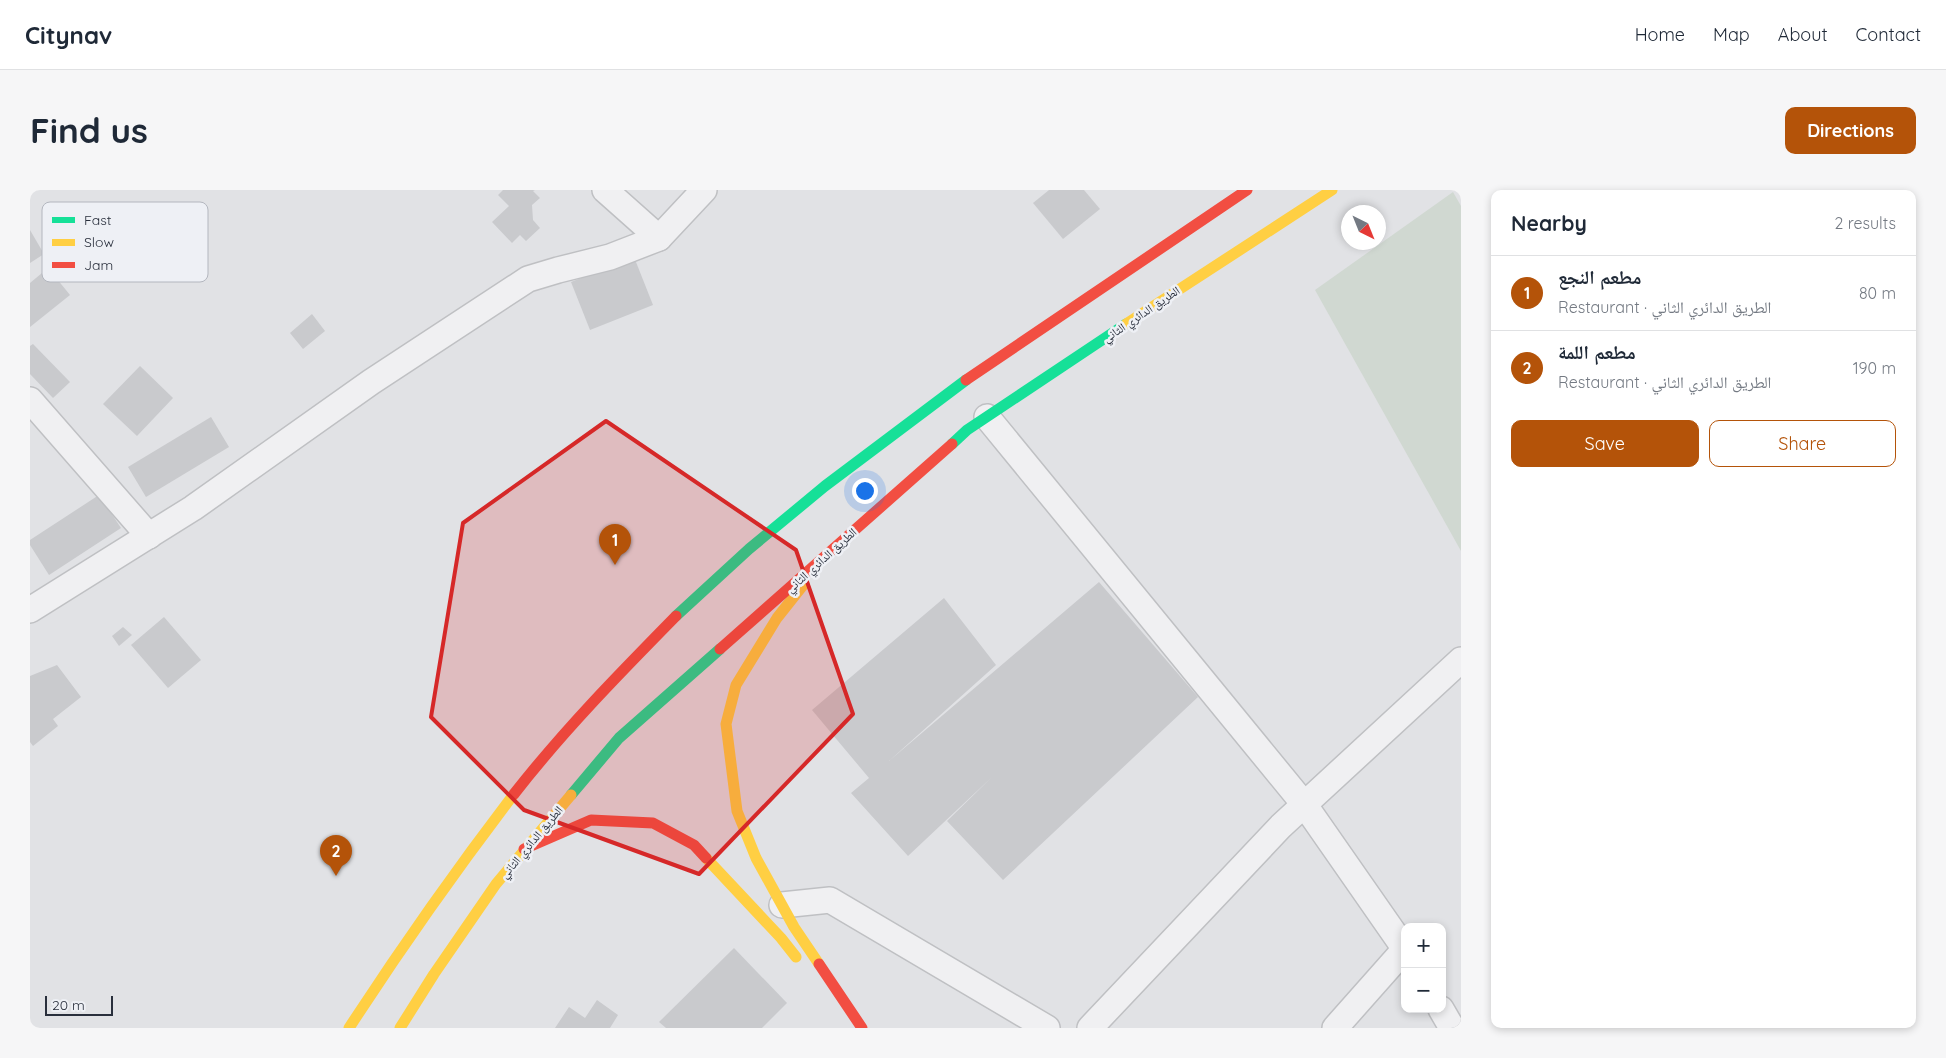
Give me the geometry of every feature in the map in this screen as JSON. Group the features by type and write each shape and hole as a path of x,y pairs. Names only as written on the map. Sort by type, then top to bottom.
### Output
{"main road":[{"path":"349,1028 401,948 466,856 541,758 585,709 678,614 764,536 825,486 951,390 1247,190"},
{"name":"الطريق الدائري الثاني","path":"400,1028 434,974 496,884 619,738 967,430 1205,271 1332,190"},
{"path":"829,553 777,618 736,685 726,724 737,811 756,858 799,934 862,1028"},
{"path":"524,849 591,820 653,823 694,845 781,938 803,967"}],"street":[{"path":"605,190 659,238"},
{"path":"30,610 193,508 371,382 528,279 610,257 659,238 704,190"},
{"path":"30,400 149,536"},
{"path":"987,416 1304,804 1401,943"},
{"path":"1090,1028 1281,826 1461,660"},
{"path":"782,905 830,900 1047,1028"},
{"path":"1335,1028 1401,954"},
{"path":"1443,1013 1452,1028"}],"highlighted area":[{"path":"606,421 796,550 853,714 699,874 524,810 431,717 463,523"}],"shaded area":[{"path":"1453,192 1461,206 1461,551 1315,290 1371,250 1386,250 1386,240"}],"building":[{"path":"503,190 535,190 533,191 540,198 532,205 533,220 540,228 526,241 520,235 512,243 492,222 509,206 498,195"},
{"path":"1049,190 1084,190 1100,209 1063,239 1033,203"},
{"path":"30,230 42,251 42,255 30,263"},
{"path":"634,257 653,305 590,330 571,282"},
{"path":"42,273 42,282 59,282 70,295 30,327 30,283"},
{"path":"312,314 325,331 303,349 290,333"},
{"path":"33,344 70,382 53,398 30,374 30,346"},
{"path":"140,366 173,398 137,436 103,404"},
{"path":"211,417 229,447 146,497 128,467"},
{"path":"99,495 121,528 49,575 30,545 30,540"},
{"path":"1099,582 1198,697 1003,880 947,821 992,777 908,856 851,793 869,778 812,710 944,598 996,665 889,761"},
{"path":"164,617 201,660 168,688 131,645"},
{"path":"123,627 132,635 119,646 112,636"},
{"path":"57,665 81,697 53,719 58,726 33,746 30,742 30,676"},
{"path":"734,948 787,1003 762,1028 666,1028 659,1022"},
{"path":"597,1000 618,1015 610,1028 555,1028 569,1007 585,1018"}],"traffic: fast":[{"path":"952,444 967,430 1126,324"},
{"path":"676,616 749,549 825,486 966,380"},
{"path":"571,795 619,738 720,649"}],"traffic: slow":[{"path":"1126,324 1332,190"},
{"path":"804,584 777,618 736,685 726,724 737,811 756,858 794,927 819,964"},
{"path":"349,1028 429,910 514,794"},
{"path":"400,1028 434,974 496,884 571,795"},
{"path":"706,858 781,938 796,957"}],"traffic: jam":[{"path":"966,380 1247,190"},
{"path":"720,649 952,444"},
{"path":"514,794 572,725 676,616"},
{"path":"524,849 591,820 653,823 694,845 706,858"},
{"path":"819,964 862,1028"}],"place":[{"name":"مطعم النجع","path":"615,565"},
{"name":"مطعم اللمة","path":"336,876"}]}
